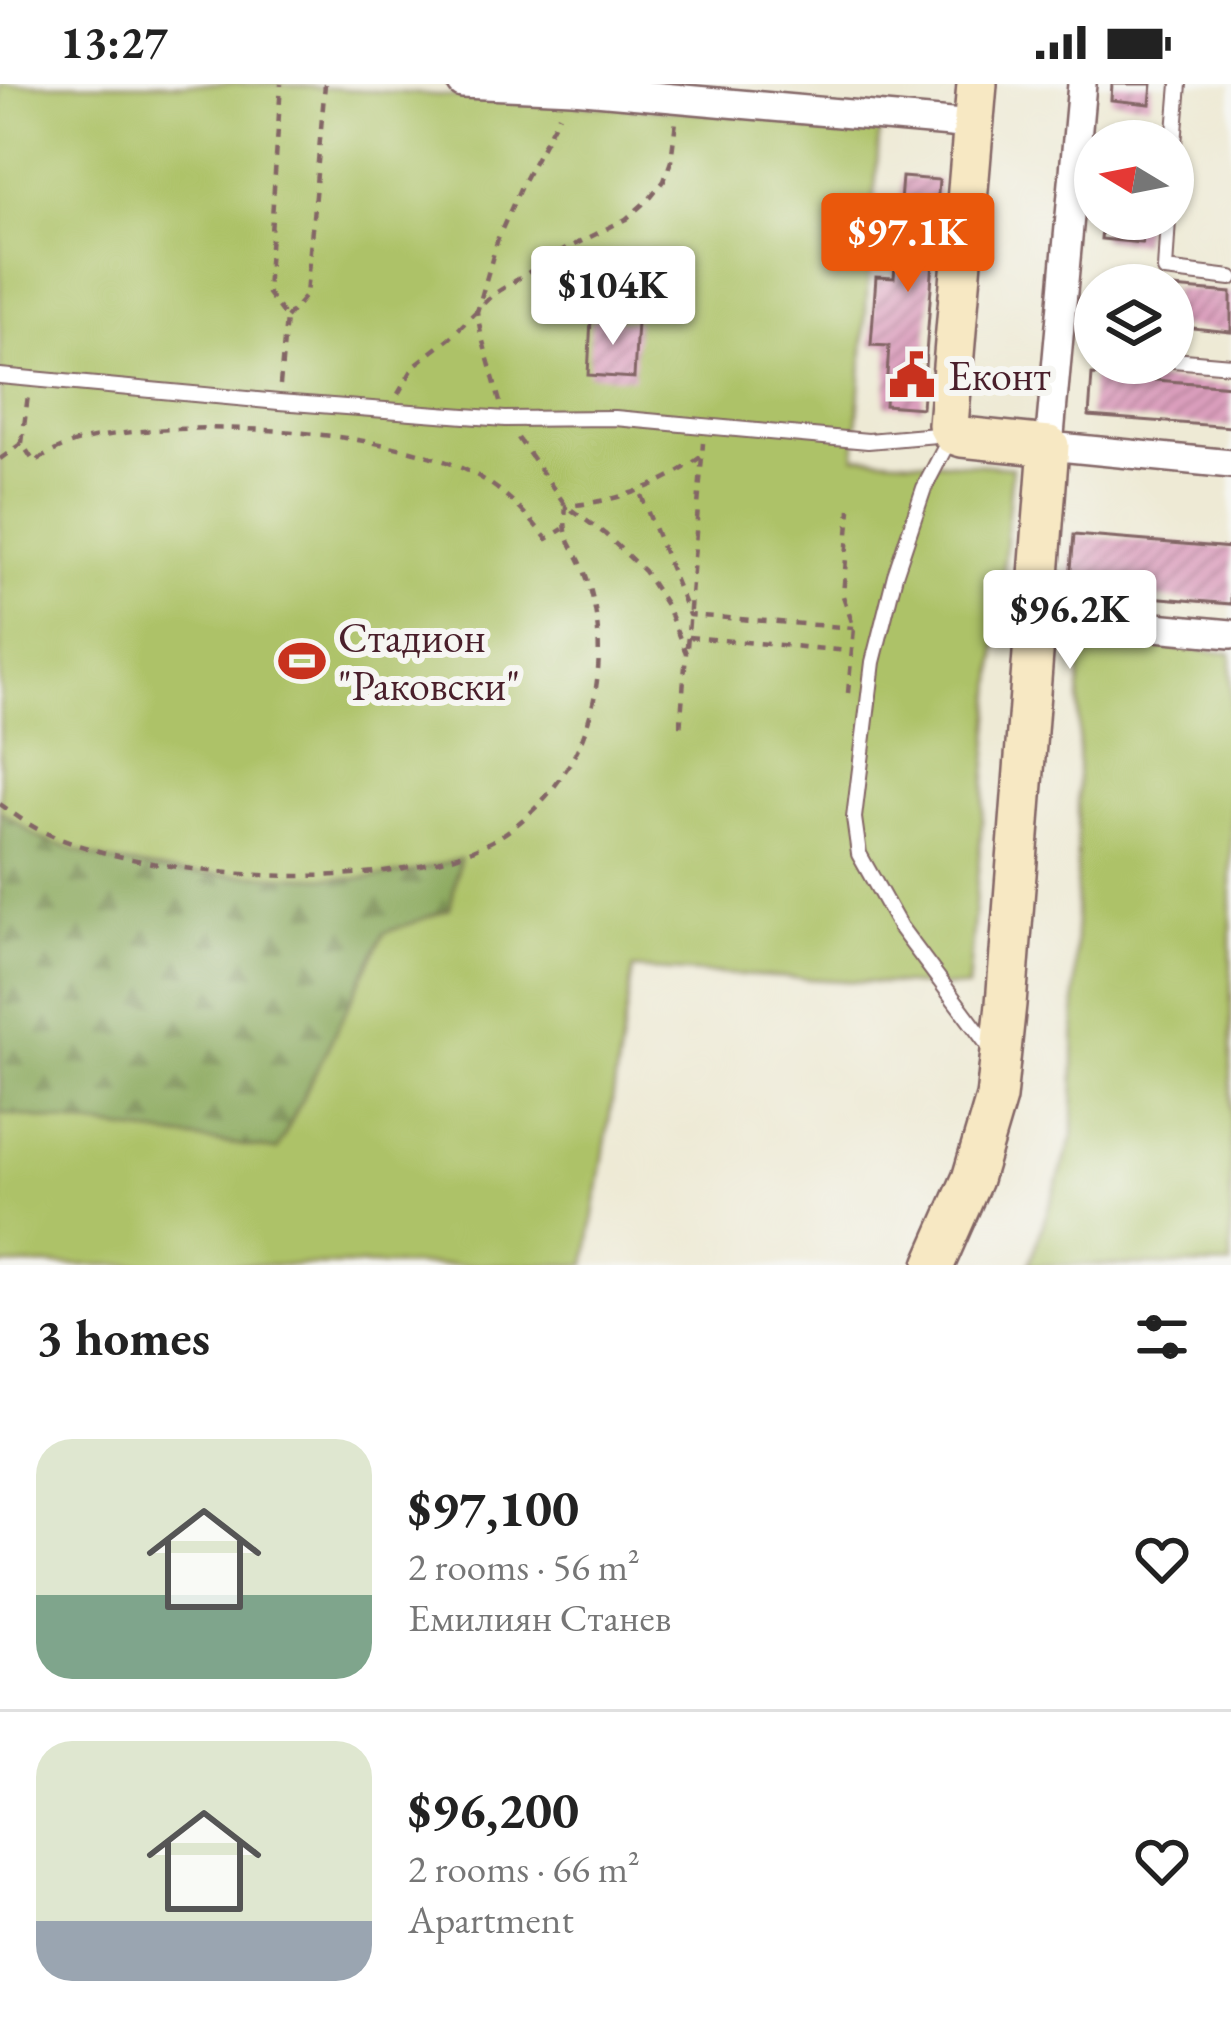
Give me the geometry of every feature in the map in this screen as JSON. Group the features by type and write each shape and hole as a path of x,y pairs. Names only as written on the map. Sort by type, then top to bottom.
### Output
{"street":[{"path":"462,84 783,103 974,125"},
{"path":"977,84 948,425 953,434 1231,464"},
{"path":"934,1265 972,1179 996,1098 1082,84"},
{"path":"1036,616 1231,634"}],"lane":[{"path":"1176,120 1179,84"},
{"path":"1167,240 1166,271 1231,278"},
{"path":"1194,361 1231,364"},
{"path":"0,376 505,419 616,418 868,441 953,434"},
{"path":"953,434 924,488 895,574 873,662 854,818 859,854 900,927 1000,1060"}],"path":[{"path":"281,84 267,292 286,318"},
{"path":"277,433 286,318 306,295 325,84"},
{"path":"391,411 415,365 491,296 566,249 626,219 651,197 664,182 679,99"},
{"path":"30,379 22,443 34,462 80,441 118,434 223,430 360,441 440,459 473,473 524,511 548,539 563,530"},
{"path":"686,652 704,426"},
{"path":"0,458 22,443"},
{"path":"0,804 40,831 84,848 187,869 354,875 398,870 474,849 499,837 530,814 556,785 586,729 597,686 599,637 585,574 563,530 566,506 640,492 702,456"},
{"path":"640,492 689,615"},
{"path":"848,696 854,628 843,596 850,509"},
{"path":"689,615 854,628"},
{"path":"688,637 852,651"}],"green space":[{"path":"0,84 269,84 880,124 855,456 1012,467 968,988 633,969 586,1265 0,1265"},
{"path":"1080,640 1231,653 1231,1265 1029,1265 1073,1136"},
{"path":"0,811 41,839 109,861 183,873 359,879 460,859 450,909 384,933 277,1150 0,1113"}],"building":[{"path":"1112,84 1152,84 1150,104 1111,100"},
{"path":"902,177 939,180 922,408 885,405 889,346 871,345 876,277 894,278"},
{"path":"1194,290 1231,293 1231,332 1194,328"},
{"path":"591,319 637,321 634,378 588,375"},
{"path":"1091,384 1231,386 1231,427 1089,416"},
{"path":"1074,535 1231,548 1231,604 1069,590"}],"place":[{"name":"Еконт","path":"912,375"},
{"name":"Стадион \"Раковски\"","path":"302,661"}]}
